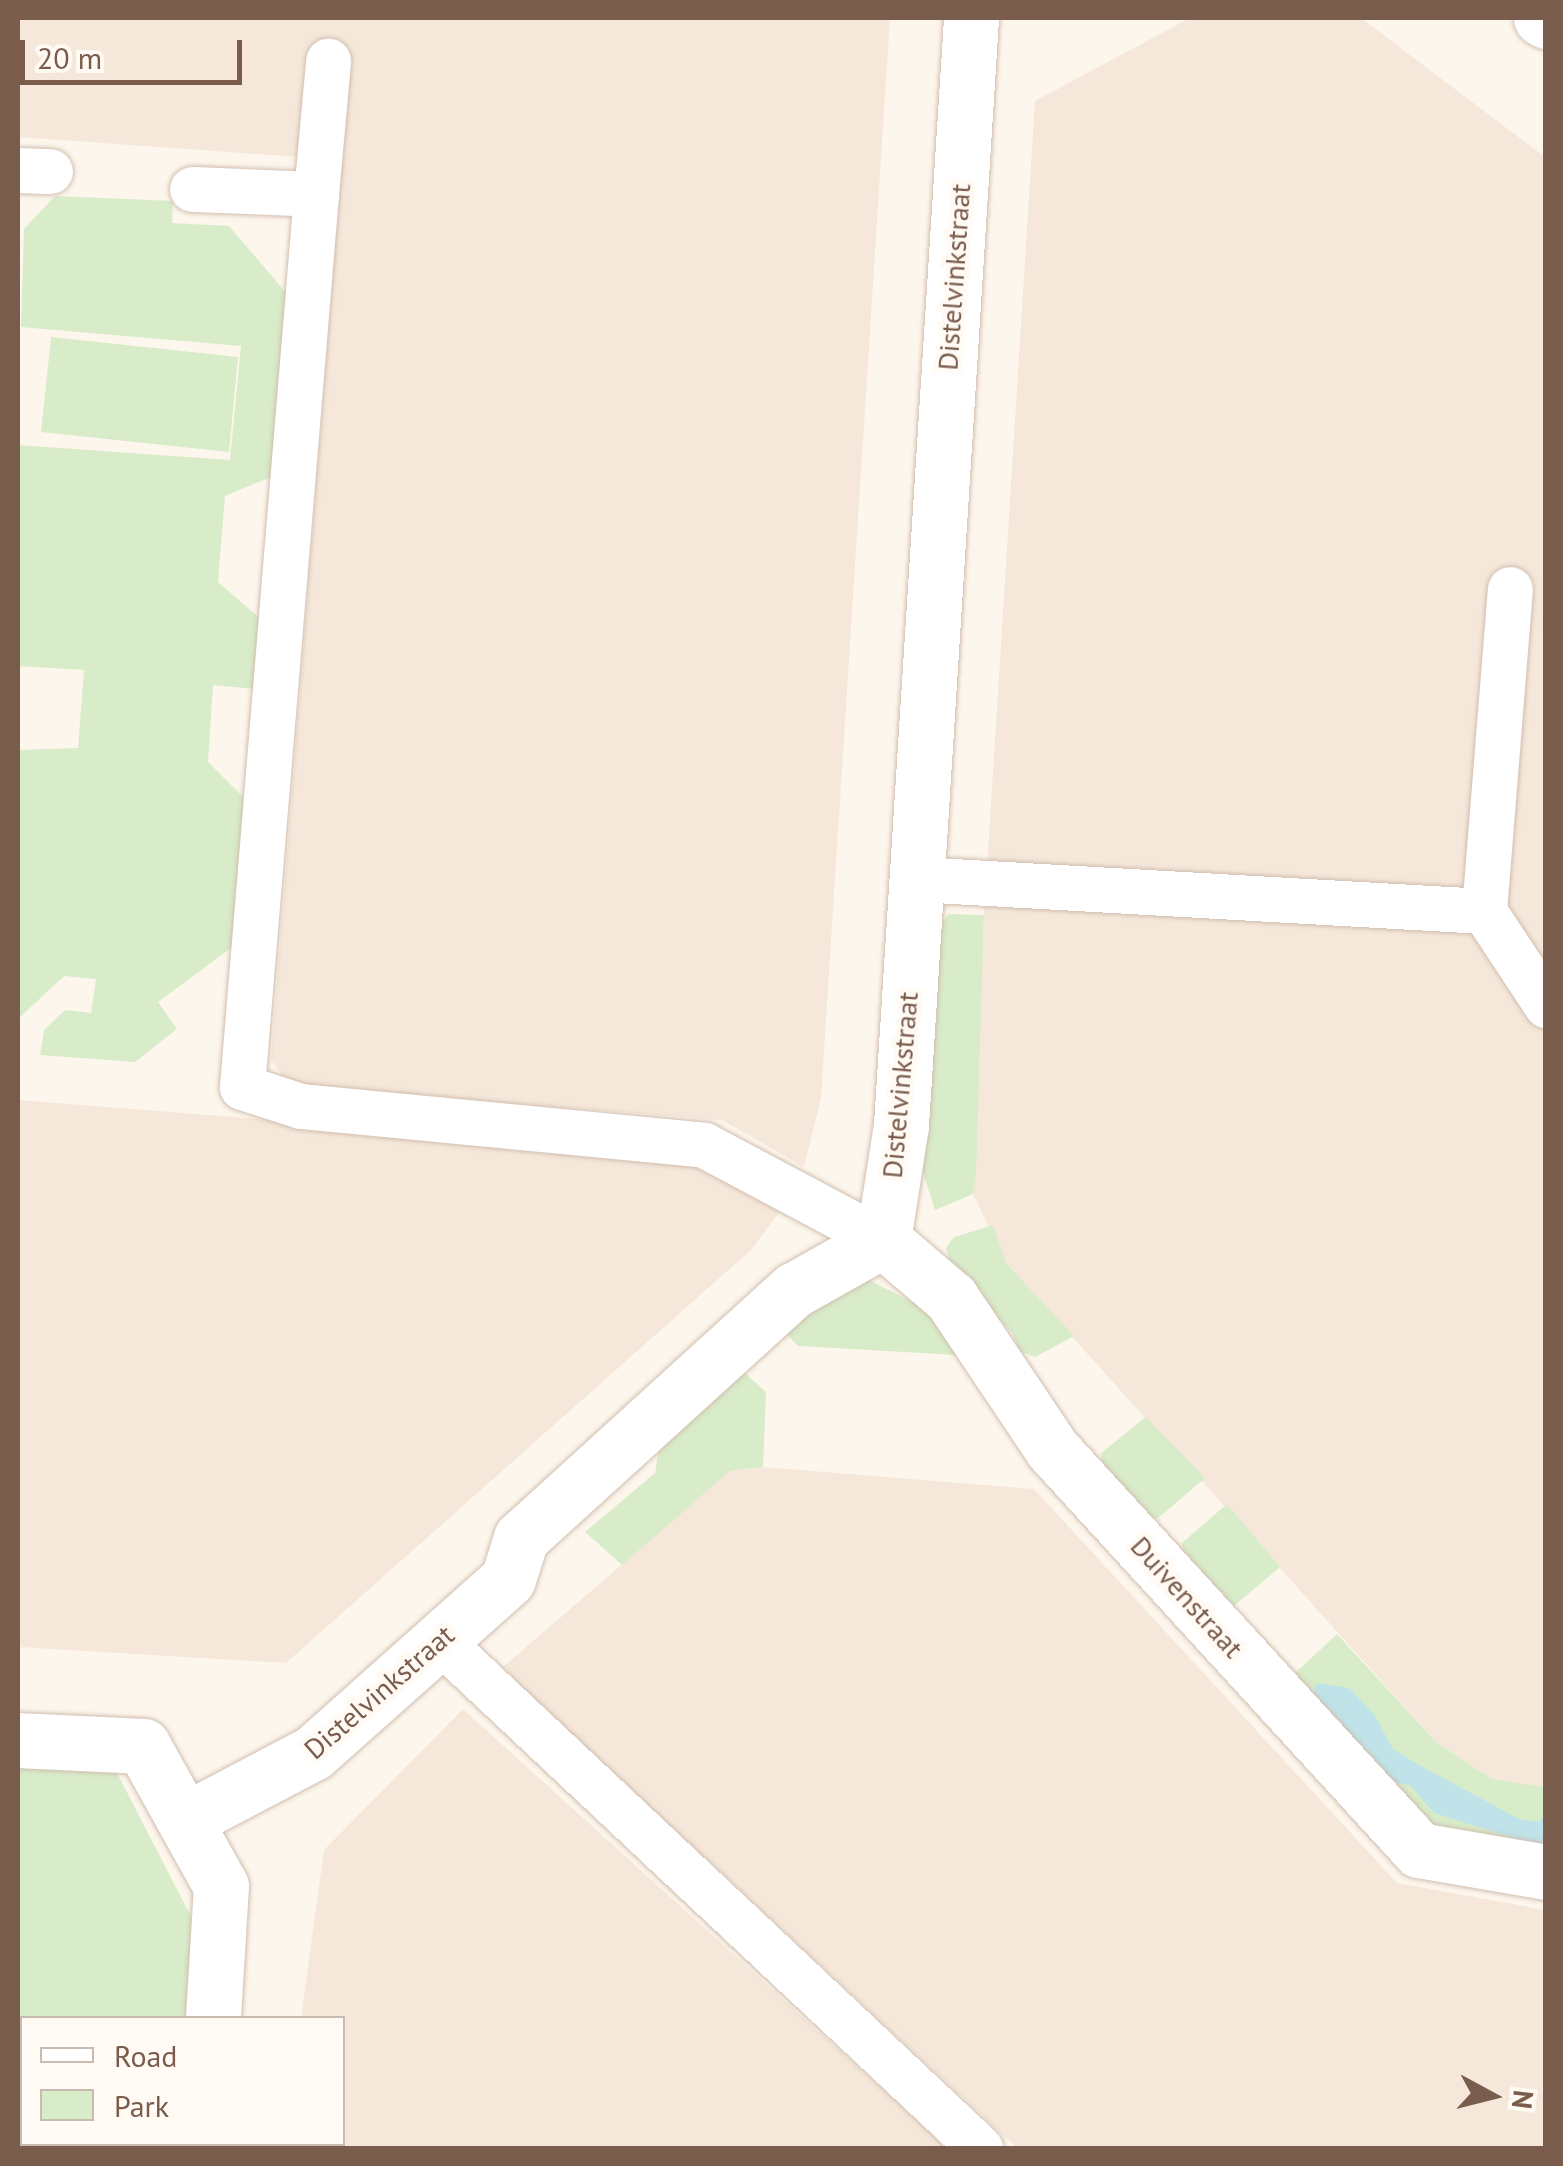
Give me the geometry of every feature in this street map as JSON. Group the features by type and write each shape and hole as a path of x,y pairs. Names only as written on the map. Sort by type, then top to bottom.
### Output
{"street":[{"name":"Distelvinkstraat","path":"189,1818 314,1753 508,1579 522,1538 794,1290 883,1240 900,1125 971,18"},
{"name":"Duivenstraat","path":"883,1240 951,1298 1052,1449 1419,1850 1546,1872"},
{"path":"18,1740 143,1746 189,1818 221,1886 212,2016"}],"lane":[{"path":"328,61 242,1088 302,1106 704,1145 883,1240"},
{"path":"192,189 316,194"},
{"path":"1510,589 1484,911 1546,1005"},
{"path":"917,878 1484,911"},
{"path":"440,1640 980,2148"}],"shaded area":[{"path":"18,18 890,18 821,1098 804,1167 722,1120 290,1086 271,1060 342,160 18,137"},
{"path":"1190,18 1361,18 1545,157 1545,1787 1492,1779 1436,1742 1006,1263 973,1194 984,915 1035,101"},
{"path":"18,1100 577,1144 696,1168 783,1207 751,1250 286,1663 18,1647"},
{"path":"763,1467 1034,1489 1397,1883 1545,1910 1545,2148 1017,2148 705,1857 697,1864 503,1667 730,1471"},
{"path":"463,1709 947,2148 290,2148 345,2146 345,2016 301,2016 324,1850"}],"green space":[{"path":"55,196 173,201 172,223 229,226 288,295 271,477 225,496 218,582 263,621 255,689 213,685 208,762 251,805 235,945 158,1002 177,1029 135,1062 40,1055 44,1030 65,1010 91,1013 96,979 64,976 18,1019 18,750 78,748 84,670 18,666 18,445 230,460 241,346 21,327 24,229"},
{"path":"51,337 238,357 229,452 41,432"},
{"path":"949,914 984,915 976,1174 973,1194 935,1210 919,1160 933,933"},
{"path":"993,1225 1006,1263 1074,1336 1035,1357 1019,1351 1013,1334 953,1271 946,1248 954,1237"},
{"path":"861,1276 940,1316 957,1355 798,1346 779,1326"},
{"path":"738,1367 766,1392 763,1467 730,1471 622,1565 585,1532 655,1473 662,1431"},
{"path":"1146,1417 1205,1478 1158,1518 1142,1518 1101,1471 1101,1453"},
{"path":"1227,1504 1280,1567 1235,1605 1218,1604 1185,1565 1182,1543"},
{"path":"1337,1634 1436,1742 1492,1779 1545,1787 1545,1857 1432,1826 1399,1788 1382,1788 1294,1674"},
{"path":"18,1765 116,1771 202,1938 196,2016 20,2016 20,2146 186,2148 18,2148"}],"water":[{"path":"1317,1683 1349,1688 1374,1714 1393,1749 1421,1766 1519,1819 1539,1822 1545,1815 1545,1848 1434,1813 1410,1785 1385,1782 1312,1693"}]}
